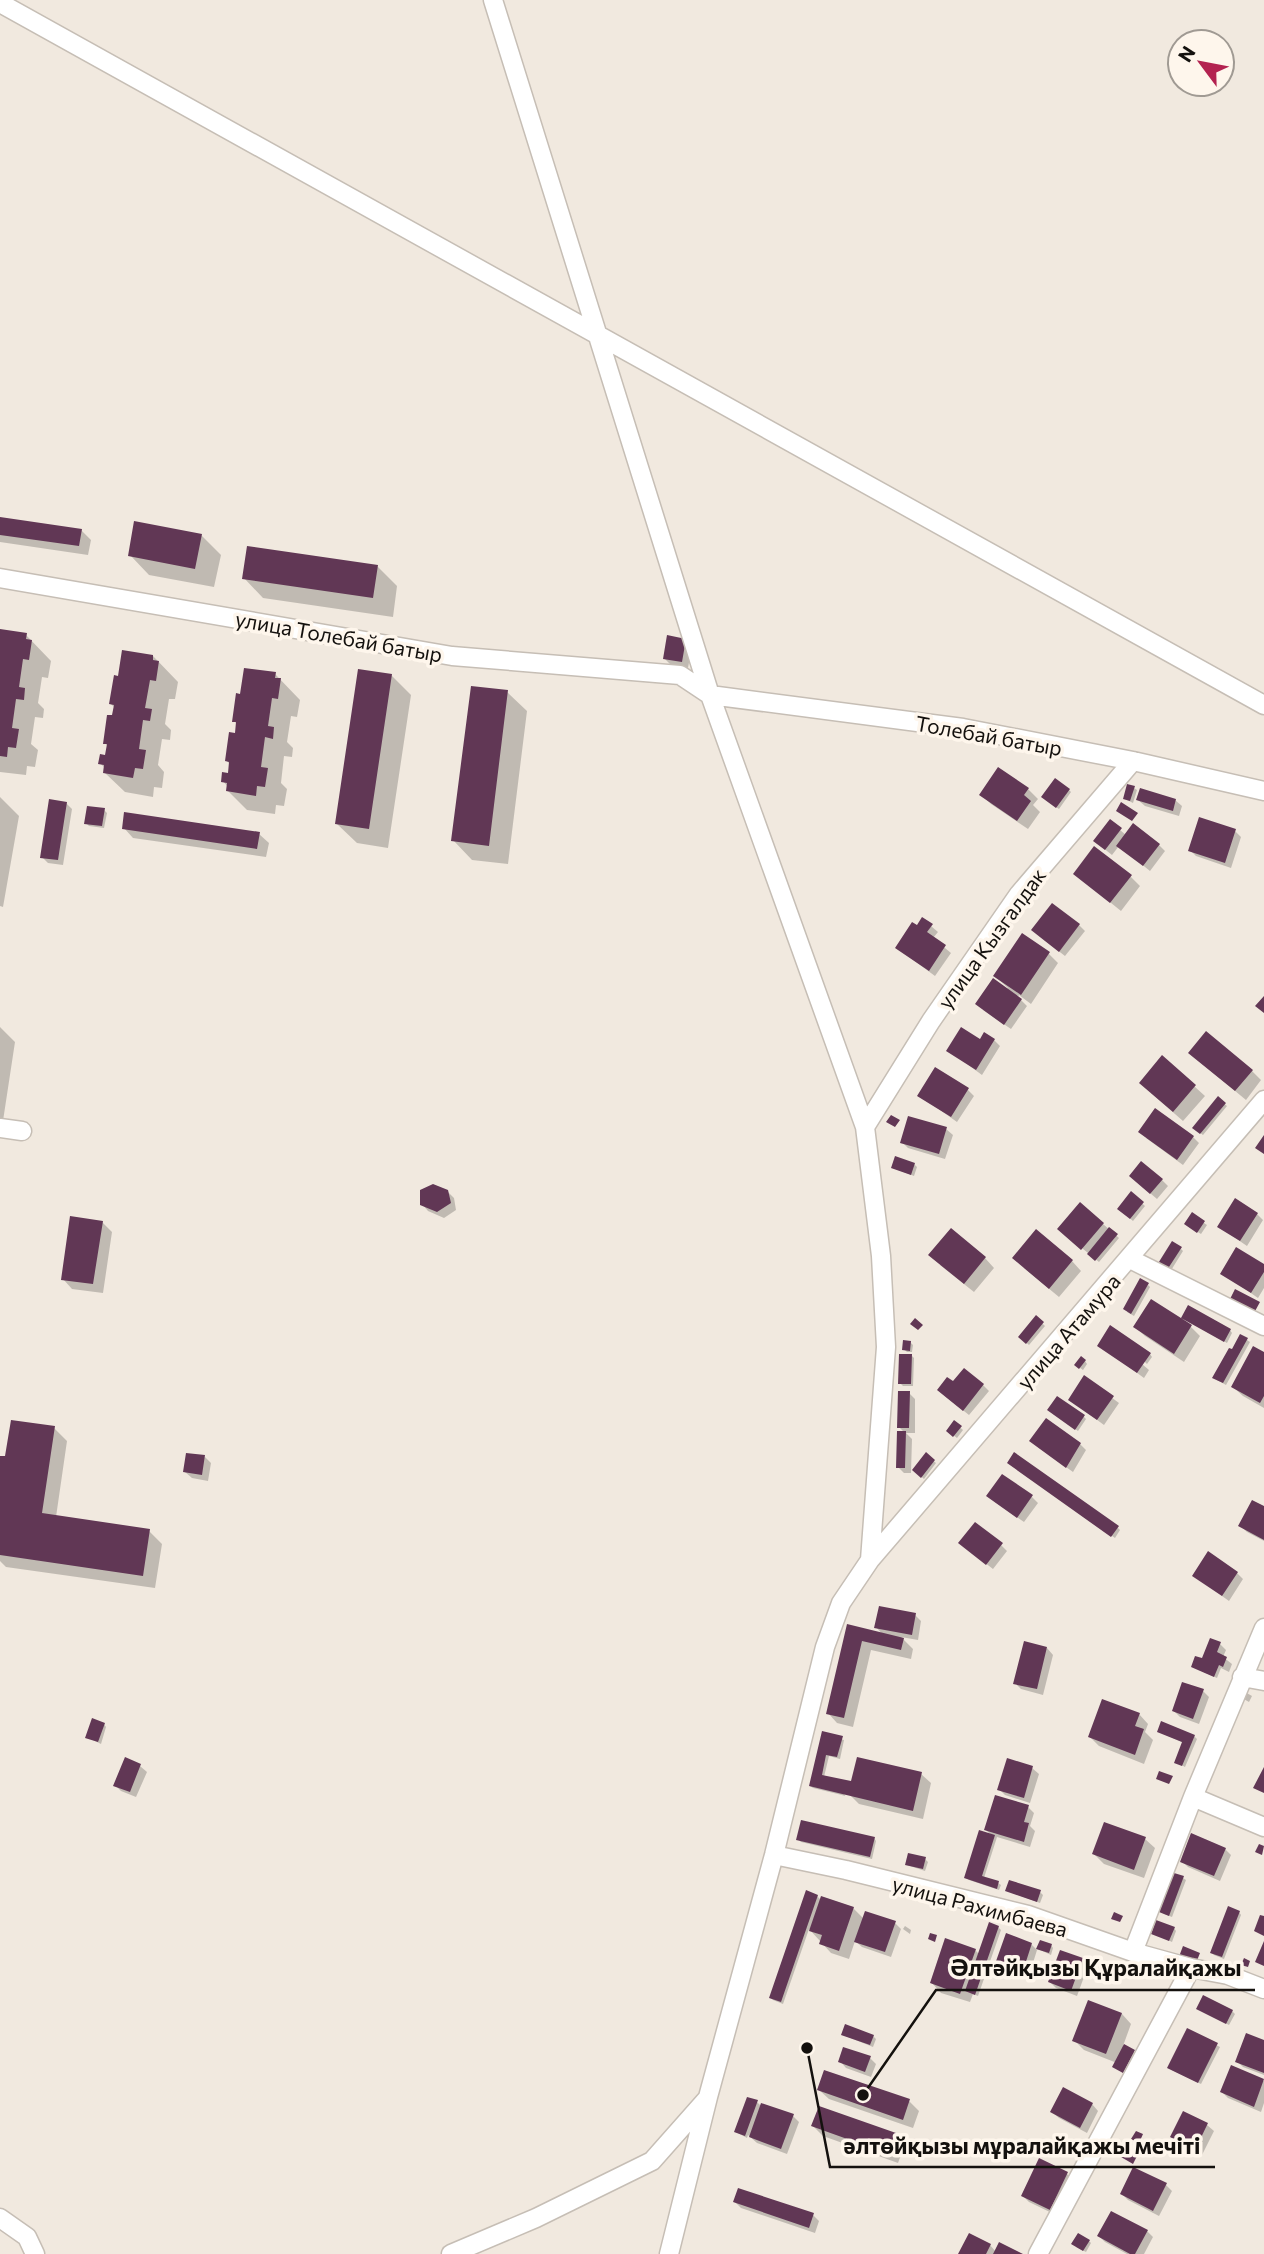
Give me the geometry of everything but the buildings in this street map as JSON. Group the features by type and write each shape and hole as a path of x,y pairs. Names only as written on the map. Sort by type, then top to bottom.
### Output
{"street":[{"path":"493,0 710,695 865,1127 881,1256 886,1347 870,1560"},
{"path":"0,3 1264,705"},
{"name":"улица Толебай батыр","path":"0,578 452,656 680,674 710,695"},
{"name":"Толебай батыр","path":"710,695 963,729 1133,761 1264,791"},
{"name":"улица Кызгалдак","path":"865,1127 931,1021 1019,894 1133,761"},
{"name":"улица Атамура","path":"669,2254 774,1855 825,1647 841,1603 870,1560 1264,1100"},
{"path":"0,1128 22,1131"},
{"path":"1130,1259 1264,1326"},
{"path":"1133,1952 1193,1797 1264,1628"},
{"path":"1242,1677 1264,1681"},
{"path":"1193,1797 1264,1827"},
{"name":"улица Рахимбаева","path":"774,1855 1028,1915 1133,1952 1227,1975 1264,1989"},
{"path":"1038,2254 1191,1968"},
{"path":"451,2254 536,2218 652,2161 709,2097"},
{"path":"0,2218 27,2237 35,2254"}],"place":[{"name":"әлтөйқызы мұралайқажы мечіті","path":"807,2048"},
{"name":"Әлтәйқызы Құралайқажы","path":"863,2095"}]}
